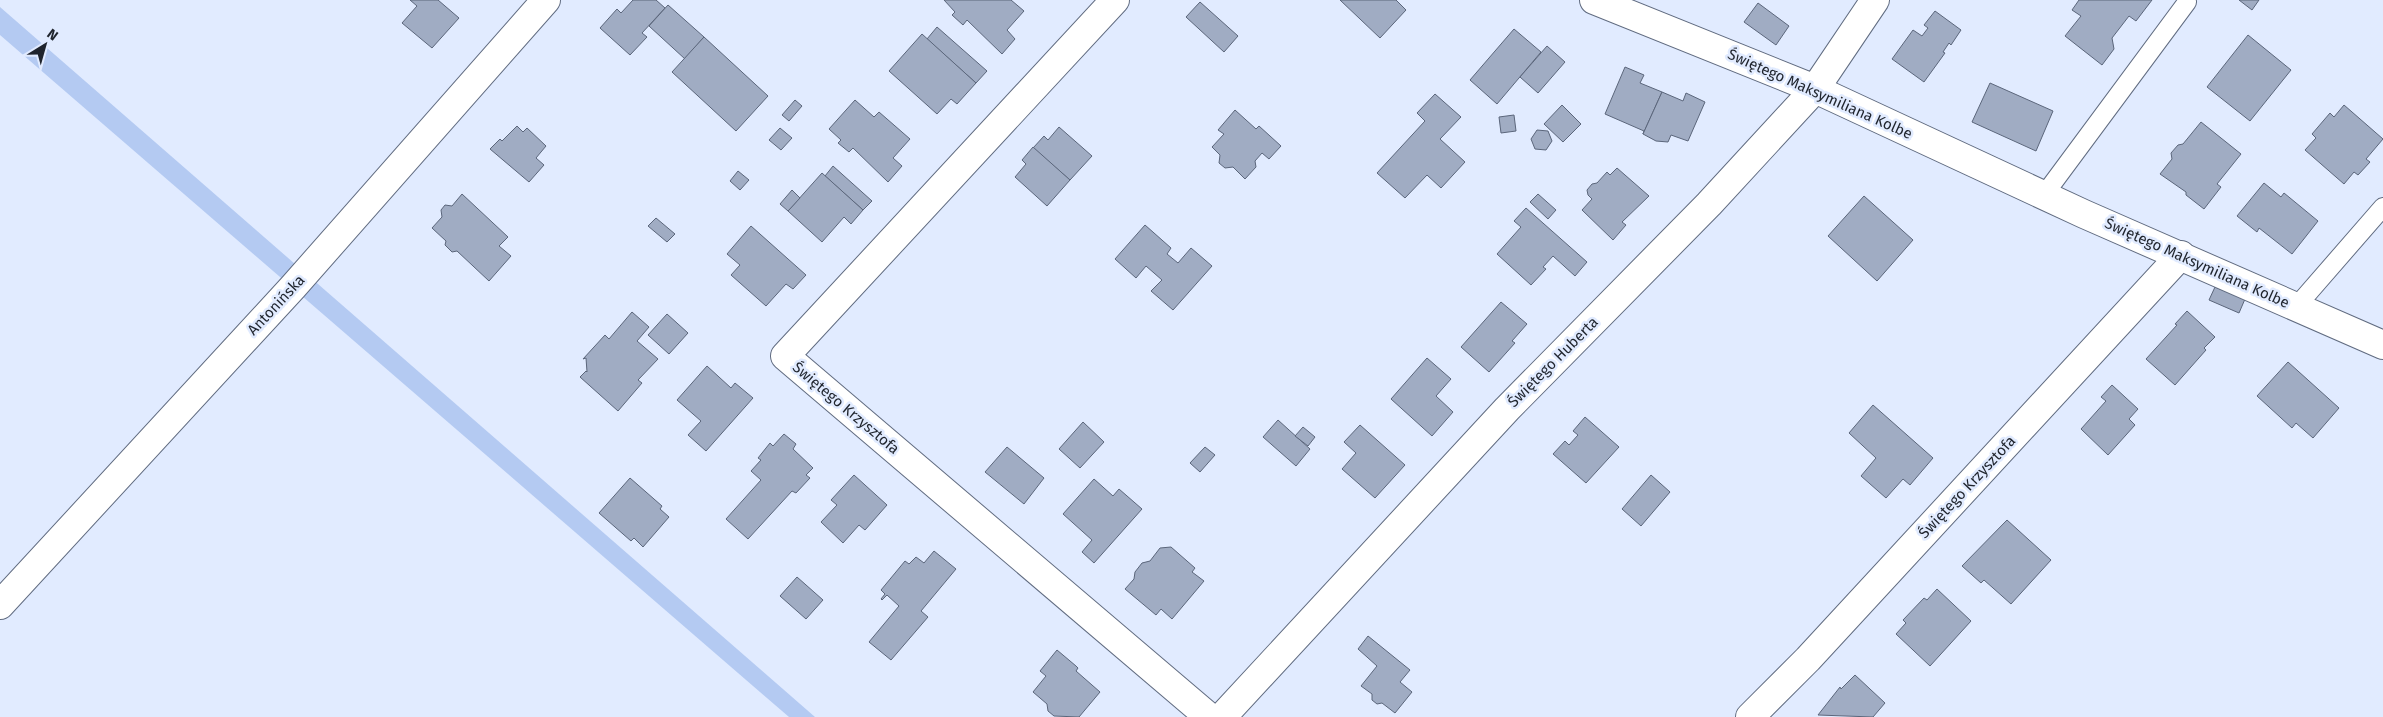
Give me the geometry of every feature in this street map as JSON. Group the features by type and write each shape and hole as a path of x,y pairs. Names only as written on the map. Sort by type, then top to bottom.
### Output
{"street":[{"name":"Antonińska","path":"0,605 293,287 546,0"},
{"name":"Świętego Krzysztofa","path":"1115,0 785,356 1209,717"},
{"name":"Świętego Maksymiliana Kolbe","path":"1594,0 1815,89 2044,195 2383,345"},
{"name":"Świętego Huberta","path":"1222,717 1506,409 1709,204 1815,89 1875,0"},
{"name":"Świętego Krzysztofa","path":"1750,717 1808,659 2181,255"}],"lane":[{"path":"2044,195 2187,2"},
{"name":"Świętego Maksymiliana Kolbe","path":"2296,307 2383,207"}],"shaded area":[{"path":"0,7 815,717 789,717 0,35"}],"building":[{"path":"410,0 438,0 459,18 432,48 402,23 417,6"},
{"path":"633,0 656,0 665,8 642,33 647,37 630,55 600,28 617,9 621,13"},
{"path":"944,0 1011,0 1024,11 1007,30 1015,39 1002,54 967,20 963,25 952,15 955,12"},
{"path":"1340,0 1396,0 1406,10 1380,38"},
{"path":"2079,0 2152,0 2136,21 2129,16 2112,38 2114,49 2102,65 2065,36 2081,16 2072,10"},
{"path":"2239,0 2259,0 2252,10"},
{"path":"1200,2 1238,36 1224,52 1186,17"},
{"path":"1758,3 1789,26 1776,45 1744,22"},
{"path":"668,5 704,37 685,59 649,26"},
{"path":"1935,11 1961,30 1951,45 1949,43 1943,52 1945,53 1924,82 1892,59 1913,30 1922,36 1928,28 1924,25"},
{"path":"937,27 987,71 976,83 927,39"},
{"path":"1514,29 1541,52 1497,104 1470,80"},
{"path":"922,34 976,83 957,104 951,99 937,114 889,71"},
{"path":"2248,35 2291,70 2250,121 2207,87"},
{"path":"704,37 768,96 736,131 672,72"},
{"path":"1547,46 1565,62 1538,93 1520,77"},
{"path":"1625,67 1644,75 1640,83 1662,92 1643,134 1644,131 1605,114"},
{"path":"1990,83 2053,111 2036,151 1972,122"},
{"path":"1662,92 1683,101 1686,93 1705,102 1688,141 1671,135 1668,142 1656,141 1643,134"},
{"path":"1435,94 1461,117 1440,139 1465,162 1441,188 1427,175 1405,198 1377,173 1425,121 1417,113"},
{"path":"795,100 802,106 789,121 782,115"},
{"path":"855,100 874,117 879,112 910,139 893,158 902,166 888,182 853,148 849,152 838,143 841,140 829,129"},
{"path":"1562,105 1581,124 1563,142 1544,124"},
{"path":"2344,105 2383,139 2366,159 2370,162 2358,175 2354,172 2344,184 2305,150 2316,138 2312,134 2330,113 2334,117"},
{"path":"1235,110 1256,129 1259,126 1281,146 1269,159 1262,153 1255,161 1256,167 1245,179 1233,167 1225,168 1219,163 1220,155 1212,147 1224,134 1218,130"},
{"path":"1514,115 1516,131 1501,133 1499,117"},
{"path":"2201,122 2241,154 2217,184 2221,187 2204,209 2186,195 2186,192 2160,174 2172,159 2171,153 2178,145 2183,144"},
{"path":"517,126 523,132 527,128 546,146 536,158 544,165 529,182 490,149 500,139 502,141"},
{"path":"1059,127 1092,156 1070,180 1033,148 1044,136 1048,140"},
{"path":"780,128 792,138 781,150 769,140"},
{"path":"1537,130 1548,131 1552,141 1546,150 1535,149 1531,139"},
{"path":"1033,147 1070,180 1047,206 1015,177 1026,164 1022,160"},
{"path":"833,166 872,201 863,210 825,176"},
{"path":"1617,168 1649,196 1622,222 1626,225 1613,240 1582,210 1592,199 1588,195 1587,190 1592,184 1597,183 1607,172 1610,175"},
{"path":"738,171 749,180 740,190 730,181"},
{"path":"822,173 863,210 851,224 844,217 822,242 788,211"},
{"path":"2264,183 2281,197 2284,193 2318,221 2292,254 2259,228 2257,232 2237,216"},
{"path":"792,190 800,198 788,211 780,204"},
{"path":"462,194 508,237 499,246 511,256 489,281 457,251 452,252 445,245 446,241 432,228 442,217 441,210 445,205 452,206"},
{"path":"1538,194 1556,210 1548,219 1530,202"},
{"path":"1864,196 1913,240 1877,281 1828,236"},
{"path":"1526,208 1587,262 1575,276 1553,256 1543,267 1546,269 1531,285 1497,254 1521,227 1514,221"},
{"path":"656,218 675,234 667,242 648,226"},
{"path":"1145,225 1171,248 1167,254 1178,263 1191,248 1212,266 1173,310 1151,291 1162,280 1146,266 1136,278 1115,259"},
{"path":"751,226 806,275 793,289 786,284 766,306 731,275 740,265 727,254"},
{"path":"2215,287 2245,299 2239,313 2209,300"},
{"path":"1501,302 1527,324 1512,341 1515,343 1489,372 1461,347"},
{"path":"2187,311 2215,337 2175,385 2146,359"},
{"path":"632,312 649,327 637,341 658,359 638,380 642,383 618,411 580,377 587,372 586,358 583,359 605,335 609,339"},
{"path":"667,314 688,333 669,354 648,335"},
{"path":"1427,358 1451,379 1436,396 1453,412 1432,436 1391,399"},
{"path":"2288,362 2339,408 2313,438 2296,423 2292,428 2257,396"},
{"path":"707,366 731,388 735,383 753,398 706,451 688,435 701,421 677,400"},
{"path":"2112,385 2138,409 2129,419 2135,425 2108,455 2081,429 2106,401 2101,397"},
{"path":"1873,405 1933,458 1910,485 1903,479 1886,498 1861,476 1876,458 1849,433"},
{"path":"1585,417 1619,447 1586,483 1553,454 1565,441 1569,445 1578,435 1573,431"},
{"path":"1278,420 1310,449 1296,466 1263,437"},
{"path":"1083,422 1104,442 1080,468 1059,449"},
{"path":"1360,425 1405,465 1375,498 1342,469 1356,453 1344,442"},
{"path":"1303,427 1315,437 1308,446 1295,436"},
{"path":"784,434 796,444 793,449 813,468 806,475 810,478 796,493 792,491 748,539 726,519 761,480 751,471 761,460 758,458 770,443 773,446"},
{"path":"1007,447 1044,478 1024,504 985,472"},
{"path":"1205,447 1215,455 1200,472 1190,463"},
{"path":"854,475 887,505 865,530 859,525 843,543 821,522 837,505 831,500"},
{"path":"1651,475 1670,492 1641,526 1622,509"},
{"path":"630,478 662,506 660,509 669,517 643,547 634,538 631,541 599,513"},
{"path":"1094,479 1113,496 1119,489 1142,509 1094,563 1082,552 1092,540 1063,514"},
{"path":"2007,520 2051,560 2011,604 1984,580 1981,583 1962,566"},
{"path":"1171,547 1195,568 1192,572 1204,581 1172,619 1161,609 1156,615 1125,589 1134,579 1135,572 1142,563 1150,561 1160,548"},
{"path":"934,551 956,569 921,611 928,617 891,660 869,642 899,606 887,595 882,600 885,594 881,590 905,561 909,564 916,557 924,563"},
{"path":"797,577 823,600 806,619 780,596"},
{"path":"1937,589 1971,621 1930,666 1896,634 1906,623 1903,620 1924,598 1927,600"},
{"path":"1368,636 1410,670 1400,682 1412,692 1395,713 1382,703 1377,704 1372,700 1372,694 1361,686 1377,666 1358,649"},
{"path":"1057,650 1076,666 1078,668 1076,671 1100,692 1079,717 1054,716 1048,711 1047,704 1033,692 1046,676 1040,671"},
{"path":"1855,675 1885,703 1873,717 1818,715 1840,687 1841,689"}]}
